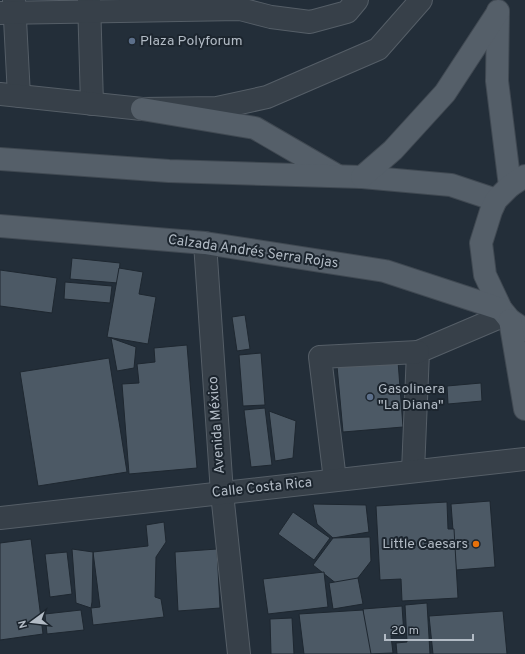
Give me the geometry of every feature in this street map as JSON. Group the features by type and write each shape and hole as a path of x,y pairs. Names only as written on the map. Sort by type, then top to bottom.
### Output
{"main road":[{"path":"362,177 393,150 445,93 498,6"},
{"path":"498,6 498,81 510,187 490,211 481,243 486,275 510,318 525,409"},
{"path":"142,109 255,128 339,176"},
{"path":"0,159 169,171 362,177 451,185 510,187"},
{"name":"Calzada Andrés Serra Rojas","path":"0,226 205,243 385,271 510,318"}],"street":[{"path":"357,0 347,12 310,22 271,17 240,5 9,8 10,95 142,109 217,108 267,97 378,49 420,0"},
{"path":"89,6 92,104"},
{"name":"Avenida México","path":"205,243 222,493 239,654"},
{"path":"335,480 320,358 418,352 510,318"},
{"path":"413,471 418,352"},
{"name":"Calle Costa Rica","path":"0,518 525,459"}],"building":[{"path":"72,258 120,263 118,283 70,279"},
{"path":"119,268 143,272 139,294 156,297 148,344 107,337"},
{"path":"0,270 57,278 52,313 0,306"},
{"path":"65,282 112,286 110,303 64,299"},
{"path":"245,315 250,349 237,351 232,317"},
{"path":"111,338 136,347 134,368 117,371"},
{"path":"187,345 197,468 129,474 122,384 139,383 137,364 155,362 154,348"},
{"path":"261,353 265,405 243,406 239,355"},
{"path":"109,358 127,472 38,486 20,372"},
{"name":"Gasolinera \"La Diana\"","path":"398,361 403,427 343,432 337,366"},
{"path":"481,383 482,401 448,404 447,386"},
{"path":"265,408 272,465 251,467 244,410"},
{"path":"269,411 296,421 293,458 275,461"},
{"path":"490,501 495,567 456,570 451,504"},
{"path":"447,502 448,529 454,529 458,598 402,601 401,579 380,580 376,506"},
{"path":"313,504 366,505 369,532 333,538 317,524"},
{"path":"293,512 330,538 314,560 278,534"},
{"path":"164,522 166,542 156,557 155,597 161,599 164,617 93,625 91,608 100,607 93,552 148,546 146,525"},
{"path":"370,537 371,561 347,592 313,565 333,538"},
{"path":"31,539 43,634 0,640 0,543"},
{"path":"72,549 93,552 91,608 76,603"},
{"path":"217,549 220,608 178,611 175,552"},
{"path":"67,552 72,594 50,597 45,554"},
{"path":"324,572 328,607 268,614 263,579"},
{"path":"358,578 363,604 333,609 329,583"},
{"path":"427,603 430,654 397,654 396,643 407,642 405,605"},
{"path":"402,606 404,635 391,636 393,653 367,654 363,609"},
{"path":"81,610 84,630 47,634 45,614"},
{"path":"363,610 371,654 304,654 299,614"},
{"path":"503,611 507,654 433,654 429,616"},
{"path":"292,618 294,654 271,654 270,619"}],"place":[{"name":"Plaza Polyforum","path":"132,41"},
{"name":"Gasolinera \"La Diana\"","path":"370,397"},
{"name":"Little Caesars","path":"476,544"}]}
